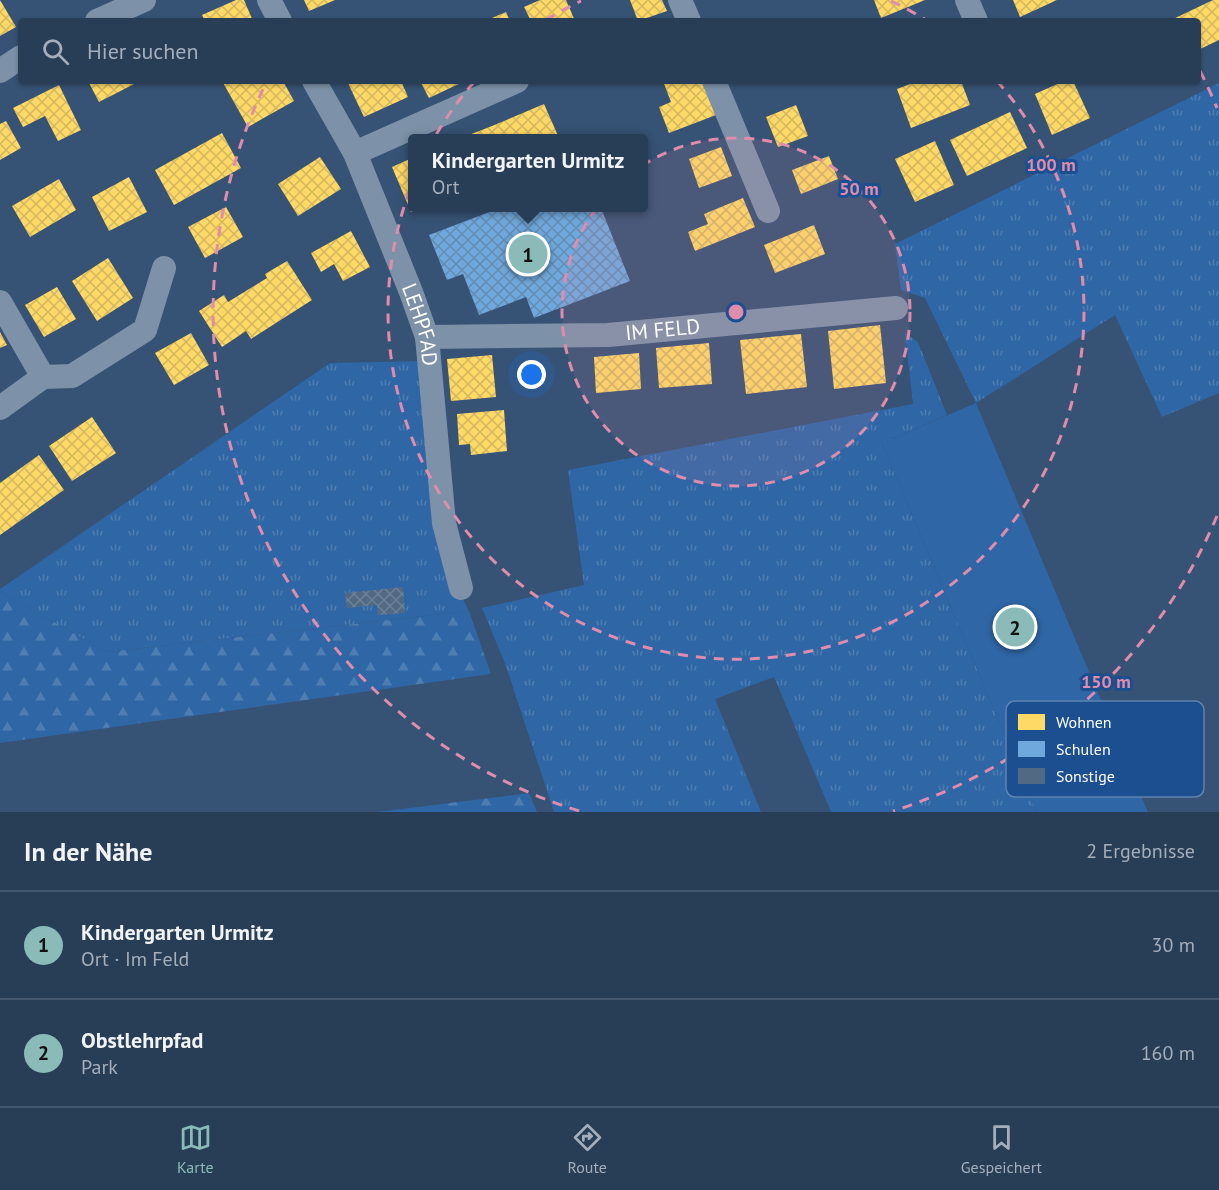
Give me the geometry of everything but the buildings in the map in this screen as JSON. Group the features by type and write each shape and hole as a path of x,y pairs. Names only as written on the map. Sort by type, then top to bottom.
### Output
{"street":[{"path":"104,18 144,0"},
{"path":"269,0 278,18"},
{"path":"680,0 688,18"},
{"path":"967,0 975,18"},
{"path":"0,71 18,59"},
{"name":"LEHPFAD","path":"316,84 355,153 411,291 427,337 444,523 461,588"},
{"path":"355,153 510,84"},
{"path":"715,84 768,211"},
{"path":"0,408 43,377 72,376 145,330 164,268"},
{"path":"0,302 43,377"},
{"name":"IM FELD","path":"427,337 608,335 896,308"}],"green space":[{"path":"1219,83 1219,393 1162,417 1115,315 976,403 925,298 901,290 895,244"},
{"path":"905,333 918,342 947,415 882,443 1006,738 1006,797 1031,797 1037,812 831,812 774,677 715,699 761,812 554,812 506,666 482,608 584,585 568,470 913,404"},
{"path":"424,361 453,581 469,611 107,652 0,592 0,589 330,363"},
{"path":"976,403 1101,701 1006,701 1006,738 882,443"},
{"path":"0,592 107,652 469,611 491,674 0,743"},
{"path":"529,793 537,812 377,812"},
{"path":"1031,797 1142,797 1148,812 1037,812"}],"place":[{"name":"Kindergarten Urmitz","path":"528,254"},
{"name":"Obstlehrpfad","path":"1015,627"}]}
